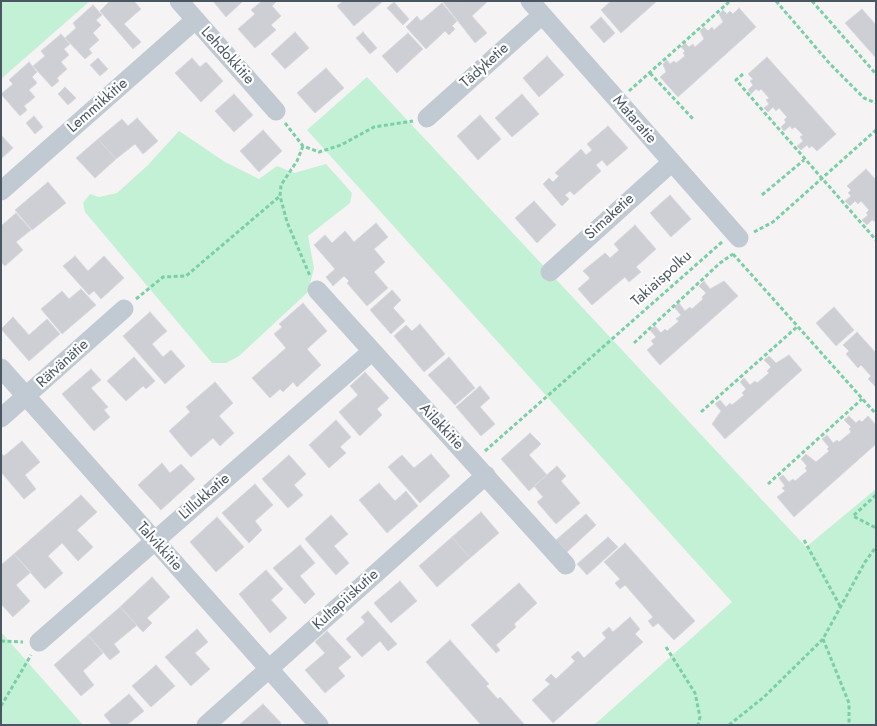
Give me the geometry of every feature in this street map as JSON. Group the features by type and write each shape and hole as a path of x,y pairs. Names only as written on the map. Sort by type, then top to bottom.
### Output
{"street":[{"name":"Lehdokkitie","path":"178,1 276,111"},
{"name":"Mataratie","path":"536,8 671,163 736,246"},
{"name":"Tädyketie","path":"427,118 536,8"},
{"name":"Lemmikkitie","path":"1,191 195,20"},
{"name":"Simaketie","path":"550,272 671,163"},
{"name":"Ailakkitie","path":"317,290 371,352 486,475 566,565"},
{"name":"Rätvänätie","path":"1,418 124,309"},
{"name":"Lillukkatie","path":"39,642 371,352"},
{"name":"Talvikkitie","path":"1,368 319,725"},
{"name":"Kultapiiskutie","path":"206,725 486,475"}],"path":[{"path":"776,1 830,64 864,98 876,103"},
{"path":"812,1 876,74"},
{"path":"618,101 729,2"},
{"path":"650,73 694,120"},
{"path":"743,74 736,80 804,160 876,240"},
{"path":"276,111 302,146 319,152 341,145 374,128 427,118"},
{"name":"Takiaispolku","path":"473,461 719,243 736,246 773,222 876,130"},
{"path":"302,146 297,161 281,185 280,196 303,264 317,290"},
{"path":"762,195 804,160"},
{"path":"124,309 163,278 186,276 280,196"},
{"path":"719,243 736,246 798,326 876,414"},
{"path":"634,343 736,246"},
{"path":"701,412 798,326"},
{"path":"768,484 862,399"},
{"path":"876,495 853,516 876,528"},
{"path":"804,540 841,606"},
{"path":"729,725 764,697 823,639 864,562 876,547"},
{"path":"823,639 849,703 849,725"},
{"path":"1,641 39,642 1,706"},
{"path":"666,647 695,693 700,717 698,725"}],"green space":[{"path":"1,1 90,1 1,79"},
{"path":"367,77 806,547 876,489 876,725 594,725 732,602 307,130"},
{"path":"179,131 225,162 259,179 277,166 294,173 326,164 352,193 350,203 308,236 314,268 308,292 239,356 226,363 212,363 85,212 83,203 90,194 99,197 117,193 147,166"},
{"path":"1,632 83,725 1,725"}],"building":[{"path":"110,1 134,1 141,9 124,24 141,42 133,49 100,11"},
{"path":"213,1 243,1 226,17"},
{"path":"262,1 277,1 272,6 281,16 271,25 276,30 255,48 238,29 255,14 251,10"},
{"path":"343,1 382,2 354,26 337,6"},
{"path":"488,1 472,16 487,33 475,43 443,2"},
{"path":"611,1 657,1 621,33 601,10"},
{"path":"394,2 409,19 403,25 387,8"},
{"path":"442,3 457,21 452,26 455,29 449,35 445,31 426,49 406,27 417,16 421,21"},
{"path":"93,5 102,15 96,20 101,25 93,33 99,40 89,49 92,53 85,59 65,38 76,28 73,23"},
{"path":"739,8 756,27 678,97 660,77 666,72 663,64 667,60 670,64 674,61 676,63 685,56 683,53 685,51 681,47 685,43 689,47 693,44 695,47 704,39 700,31 704,27 708,31 712,27 714,30 723,22 719,14 723,10 727,14 730,11 733,14"},
{"path":"862,9 876,25 876,58 845,23"},
{"path":"601,17 615,33 604,43 590,27"},
{"path":"295,32 309,48 285,69 271,54"},
{"path":"363,32 377,48 370,54 356,38"},
{"path":"408,33 423,49 397,73 382,56"},
{"path":"61,34 70,44 64,49 69,55 61,62 67,69 57,78 59,81 52,87 33,66 45,56 41,51"},
{"path":"547,56 564,75 539,97 523,78"},
{"path":"767,57 836,134 817,151 812,146 809,148 807,145 801,150 797,146 803,141 800,137 803,135 795,127 792,129 790,126 784,131 781,127 786,122 784,120 787,117 779,108 776,111 773,107 768,112 764,108 769,104 766,100 769,98 761,89 759,91 756,89 751,94 748,90 753,85 750,81 753,79 748,74"},
{"path":"98,58 108,69 100,76 90,65"},
{"path":"192,58 200,67 206,62 223,81 201,102 175,73"},
{"path":"29,62 37,72 32,77 37,83 29,90 35,97 24,106 27,110 20,116 1,94 13,84 9,80"},
{"path":"326,68 344,88 315,113 297,93"},
{"path":"65,87 76,98 68,105 58,94"},
{"path":"234,94 253,115 234,132 215,111"},
{"path":"522,94 539,114 512,137 495,118"},
{"path":"480,115 501,139 478,160 457,136"},
{"path":"34,116 43,127 35,134 26,123"},
{"path":"137,118 158,141 143,154 135,144 116,159 98,139 122,119 128,126"},
{"path":"608,126 628,148 607,166 602,160 596,165 601,171 574,195 570,191 565,195 569,199 562,206 543,184 549,178 553,182 559,176 555,173 581,149 586,155 592,150 587,144"},
{"path":"263,130 282,151 259,172 240,151"},
{"path":"1,135 13,148 1,159"},
{"path":"98,139 116,159 95,178 76,158"},
{"path":"866,169 876,180 876,222 872,220 867,225 862,220 868,215 866,213 869,210 861,201 858,204 855,201 850,206 845,201 851,196 848,193 851,190 847,186"},
{"path":"48,182 66,203 32,230 15,210"},
{"path":"670,195 691,219 671,237 650,213"},
{"path":"534,201 556,225 537,243 515,218"},
{"path":"16,213 31,230 16,242 23,250 5,266 1,262 1,226"},
{"path":"376,223 388,237 374,249 385,262 374,272 388,288 367,306 347,283 349,281 344,276 333,286 326,277 335,269 314,245 325,235 332,243 345,231 354,242"},
{"path":"635,225 656,249 636,267 641,272 629,282 625,277 592,305 578,289 590,278 583,271 605,253 610,258 619,250 614,244"},
{"path":"75,256 88,271 104,256 124,278 101,299 94,291 89,295 63,266"},
{"path":"704,281 710,289 724,281 738,296 660,365 647,350 654,344 651,341 656,337 650,330 655,326 661,333 665,329 667,331 679,321 676,319 681,315 674,307 679,303 685,311 690,307 692,309 703,299 702,297 706,293 699,286"},
{"path":"81,289 96,305 62,334 41,309 62,291 69,299"},
{"path":"392,290 401,300 393,308 405,321 391,334 370,310"},
{"path":"303,303 327,331 307,349 321,365 297,387 293,382 283,392 280,389 270,398 252,378 286,348 274,334 282,327 279,324"},
{"path":"834,307 854,330 836,346 816,323"},
{"path":"150,312 167,331 152,344 163,357 171,350 185,366 165,384 123,336"},
{"path":"13,317 29,335 47,319 60,334 29,361 1,329"},
{"path":"420,324 445,354 424,372 394,336 406,325 412,331"},
{"path":"857,332 876,353 876,387 868,379 871,376 861,365 858,368 846,354 849,351 843,345"},
{"path":"789,355 802,370 725,439 712,424 721,411 715,404 720,400 726,407 730,403 732,405 744,395 742,393 746,389 740,382 744,378 750,385 755,381 757,383 769,373 767,371 771,367 764,360 769,356 776,363"},
{"path":"134,357 155,381 146,389 143,386 126,401 107,381"},
{"path":"449,357 475,388 455,405 428,375"},
{"path":"91,369 101,380 91,388 108,407 104,410 110,417 94,431 62,394"},
{"path":"365,372 389,398 377,409 382,415 360,436 339,412 358,395 350,386"},
{"path":"215,382 233,403 219,416 234,433 220,446 213,438 191,457 169,431 190,412 186,407"},
{"path":"480,386 490,398 480,407 495,424 481,436 456,407"},
{"path":"849,416 856,423 859,420 862,422 868,416 876,425 876,444 794,517 777,497 785,491 782,488 785,486 779,478 783,475 789,482 793,479 795,481 807,471 805,468 807,466 801,459 806,454 816,462 829,451 827,449 829,447 822,439 827,435 833,443 837,440 839,442 851,432 849,429 851,427 844,420"},
{"path":"336,420 351,437 340,447 346,453 329,468 309,445"},
{"path":"530,433 541,444 529,455 547,475 529,491 501,459"},
{"path":"22,441 40,462 25,475 36,489 24,499 1,472 1,453 4,456"},
{"path":"431,454 450,476 420,503 388,467 402,455 414,468"},
{"path":"289,455 306,474 294,485 303,495 288,508 262,479"},
{"path":"162,463 170,473 181,464 195,479 161,510 138,485"},
{"path":"557,466 566,476 561,481 580,503 556,524 537,502 543,497 534,486"},
{"path":"379,483 395,501 406,491 418,506 387,533 359,500"},
{"path":"255,484 273,505 255,521 262,530 249,543 222,513"},
{"path":"81,495 97,512 77,530 93,547 78,561 62,543 48,556 63,573 45,589 14,554"},
{"path":"481,512 499,533 470,558 452,537"},
{"path":"586,514 596,525 567,552 556,540"},
{"path":"331,515 348,534 334,546 349,563 336,575 305,539"},
{"path":"217,517 244,547 216,572 190,542"},
{"path":"452,537 470,558 437,587 419,566"},
{"path":"608,537 618,547 587,575 577,564"},
{"path":"625,543 695,621 674,640 658,623 653,627 648,621 653,617 625,585 620,589 615,583 620,579 604,562"},
{"path":"300,545 315,563 300,576 315,594 305,604 273,568"},
{"path":"14,554 31,572 16,585 30,601 13,617 1,604 1,565"},
{"path":"266,570 283,589 271,600 287,618 270,633 239,594"},
{"path":"152,577 170,597 147,618 152,623 143,632 120,607"},
{"path":"400,581 417,601 391,623 374,603"},
{"path":"519,583 537,603 514,624 516,627 496,645 500,650 496,653 471,625"},
{"path":"120,607 137,625 114,644 120,652 110,660 88,635"},
{"path":"368,611 397,644 388,651 380,641 362,657 346,639 365,622 361,617"},
{"path":"630,617 640,629 635,634 643,642 553,723 532,700 550,684 545,680 551,674 556,679 575,661 571,657 578,651 584,658 606,638 602,633 609,627 613,632"},
{"path":"197,629 208,642 195,653 210,669 191,686 165,657"},
{"path":"327,631 351,657 338,668 345,676 325,693 305,670 325,653 315,642"},
{"path":"88,635 103,653 83,671 94,685 81,696 54,665"},
{"path":"450,640 489,684 486,686 498,699 500,697 525,725 481,725 426,662"},
{"path":"156,665 175,686 151,707 132,686"},
{"path":"129,694 144,711 127,725 112,725 104,715"},
{"path":"263,704 281,723 279,725 239,725"}]}
